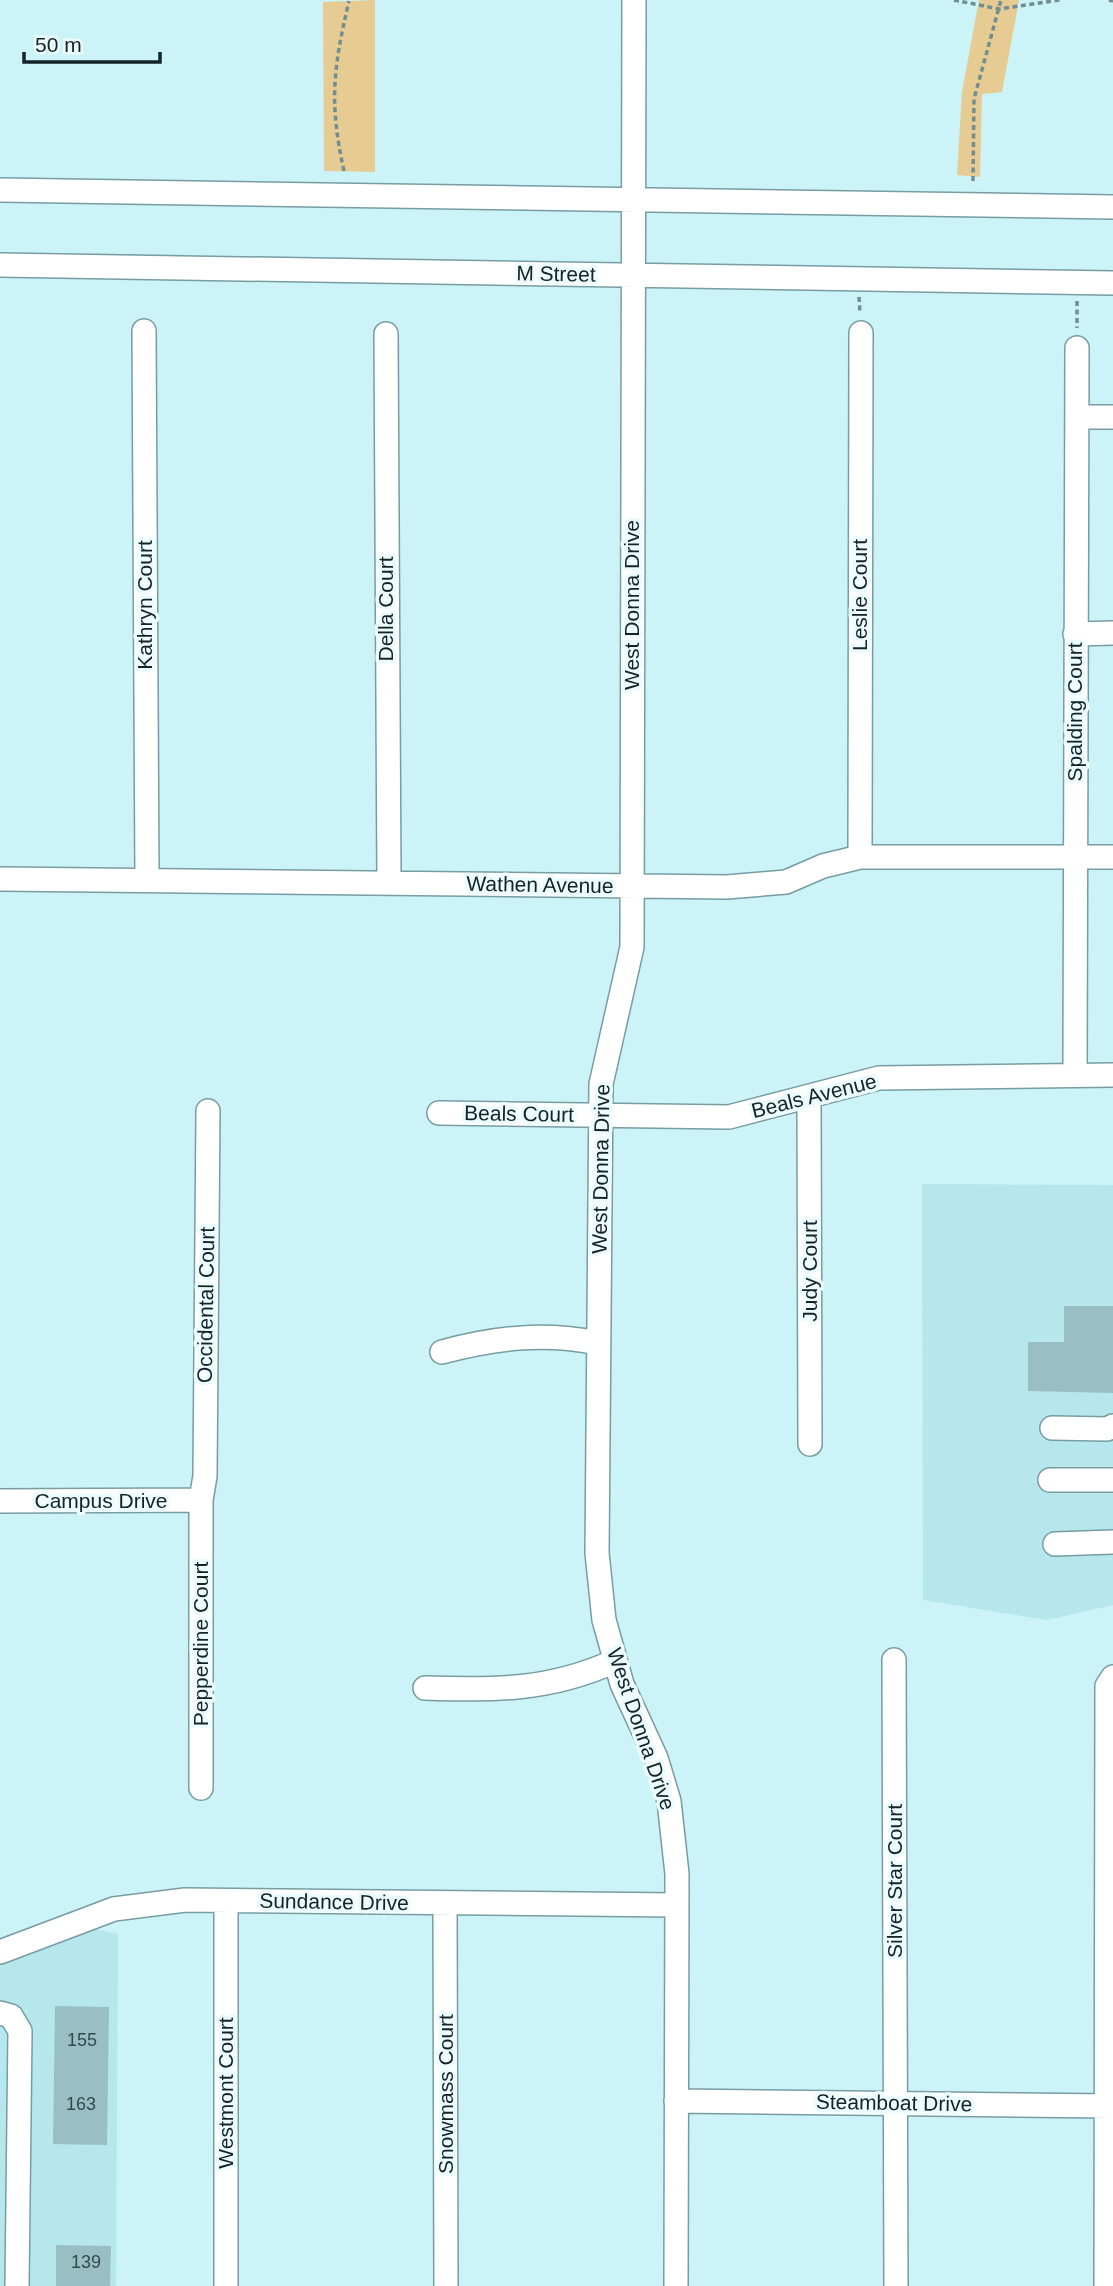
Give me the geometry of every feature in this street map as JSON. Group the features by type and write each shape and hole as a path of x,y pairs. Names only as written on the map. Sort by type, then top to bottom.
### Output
{"street":[{"name":"West Donna Drive","path":"635,0 632,887 628,972 601,1084 597,1343 598,1575 604,1620 615,1661 656,1758 675,1830 676,2286"},
{"path":"0,190 1113,207"},
{"name":"M Street","path":"0,265 1113,283"},
{"name":"Kathryn Court","path":"144,331 146,880"},
{"name":"Leslie Court","path":"860,333 860,856"},
{"name":"Della Court","path":"386,334 388,883"},
{"name":"Spalding Court","path":"1075,1075 1077,348"},
{"path":"1077,417 1113,416"},
{"path":"1075,634 1113,633"},
{"name":"Wathen Avenue","path":"0,879 632,887 763,886 860,856 1113,857"},
{"name":"Beals Avenue","path":"600,1115 729,1117 809,1099 879,1078 1113,1075"},
{"name":"Judy Court","path":"809,1099 810,1444"},
{"name":"Occidental Court","path":"201,1500 205,1476 208,1111"},
{"name":"Beals Court","path":"439,1113 600,1115"},
{"path":"442,1352 525,1336 574,1338 597,1343"},
{"path":"1052,1428 1107,1429 1113,1426"},
{"path":"1050,1480 1113,1480"},
{"name":"Campus Drive","path":"0,1501 201,1500"},
{"name":"Pepperdine Court","path":"201,1500 201,1788"},
{"path":"1055,1544 1113,1542"},
{"name":"Silver Star Court","path":"894,1660 896,2286"},
{"path":"425,1688 500,1690 540,1686 590,1672 615,1661"},
{"path":"1106,2286 1109,2255 1110,1682"},
{"name":"Sundance Drive","path":"0,1952 114,1909 185,1900 676,1905"},
{"name":"Westmont Court","path":"226,1901 226,2286"},
{"name":"Snowmass Court","path":"445,1903 446,2286"},
{"path":"0,2012 11,2016 20,2031 10,2065 11,2284"},
{"name":"Steamboat Drive","path":"676,2101 1109,2105"}],"path":[{"path":"954,0 999,9 1060,0"},
{"path":"973,181 974,99 1001,0"},
{"path":"344,171 334,123 335,61 349,1"},
{"path":"1077,298 1077,348"}],"shaded area":[{"path":"375,0 375,172 324,171 323,2"},
{"path":"979,0 1019,0 1002,92 982,94 980,177 957,175 962,92"},
{"path":"922,1184 1113,1185 1113,1605 1047,1620 923,1600"},
{"path":"67,1923 118,1934 116,2286 0,2286 0,1943"}],"building":[{"path":"1064,1306 1113,1306 1113,1393 1028,1391 1028,1342 1064,1342"},
{"path":"55,2006 109,2007 107,2145 53,2144"},
{"path":"56,2245 111,2246 110,2286 56,2286"}]}
